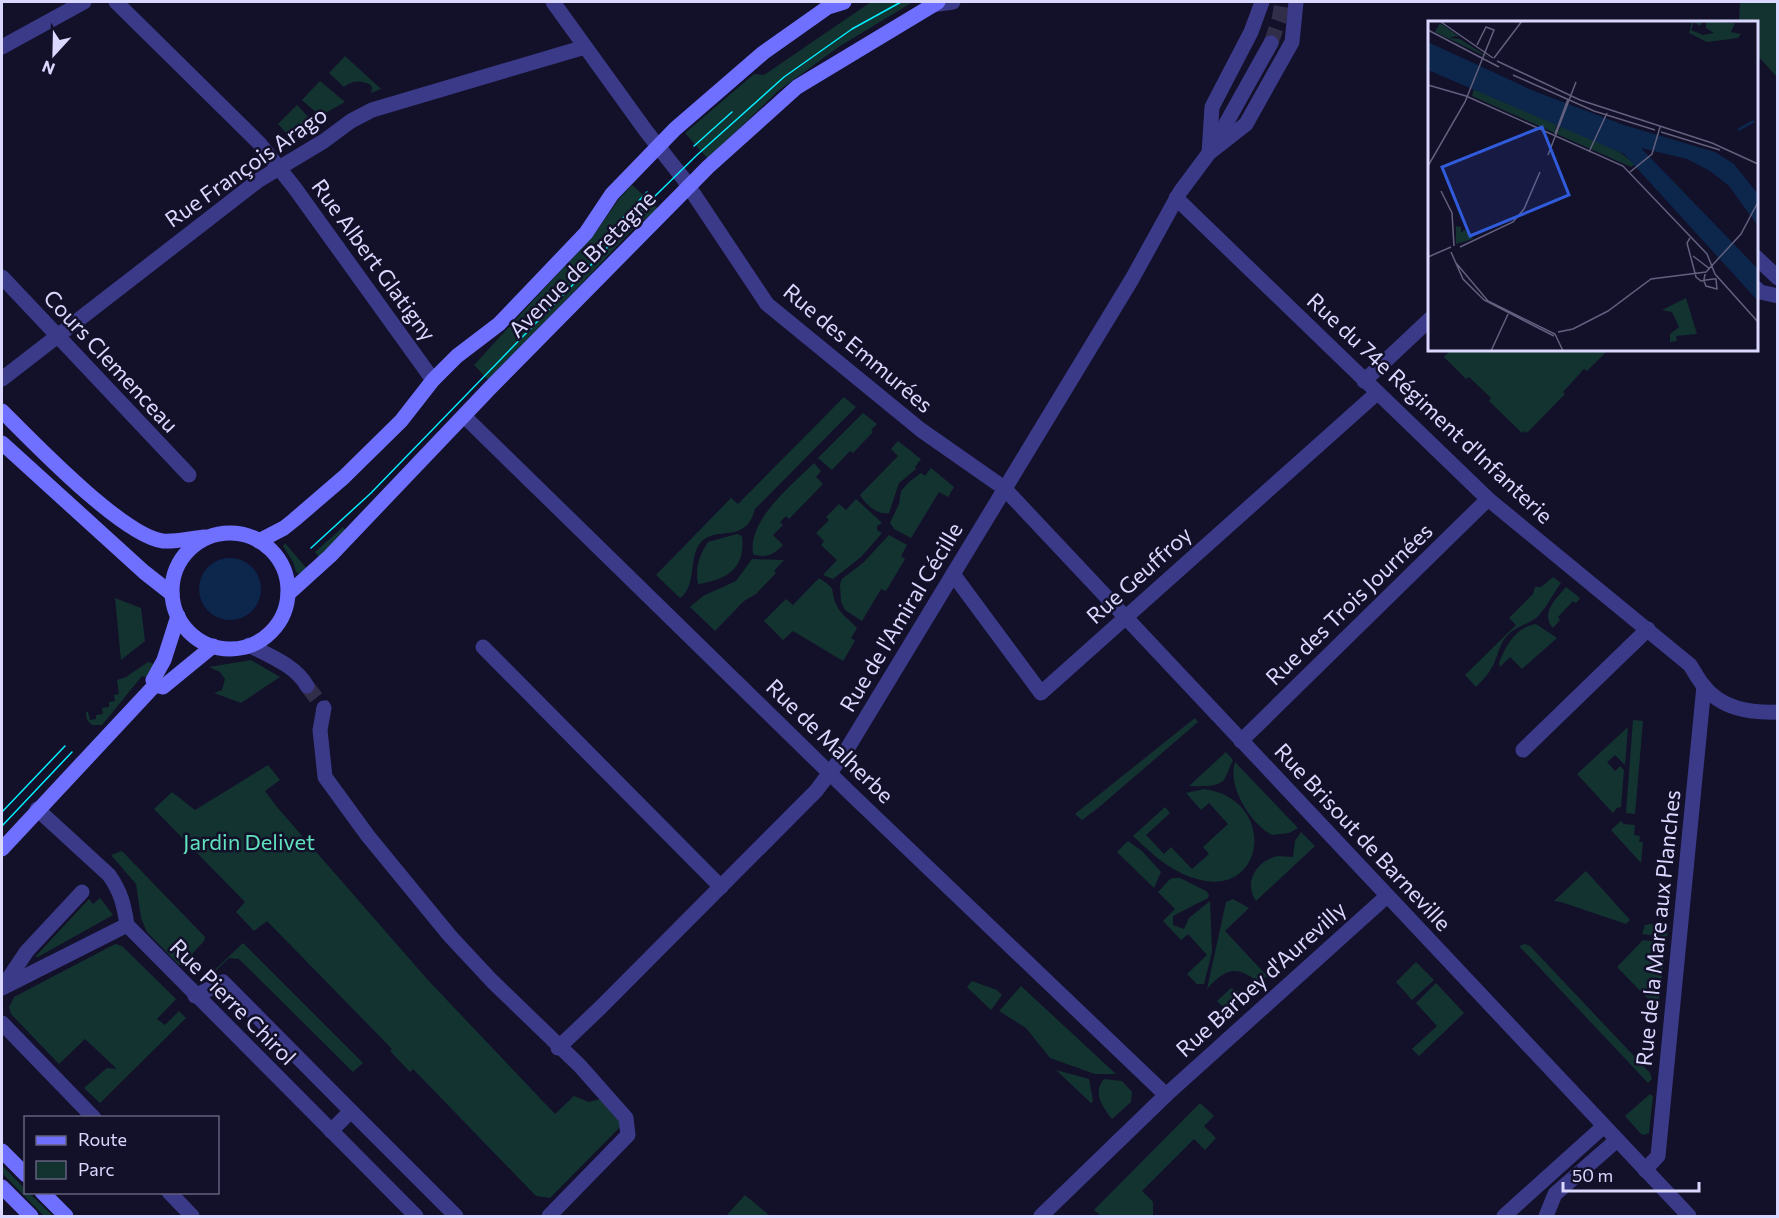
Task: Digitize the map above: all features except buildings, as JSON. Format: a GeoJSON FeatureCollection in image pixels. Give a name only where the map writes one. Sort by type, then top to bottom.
{"type":"FeatureCollection","features":[{"type":"Feature","properties":{"kind":"street"},"geometry":{"type":"LineString","coordinates":[[2,47],[84,2]]}},
{"type":"Feature","properties":{"kind":"street","name":"Rue Albert Glatigny"},"geometry":{"type":"LineString","coordinates":[[116,2],[259,143],[433,380]]}},
{"type":"Feature","properties":{"kind":"street"},"geometry":{"type":"LineString","coordinates":[[553,2],[659,147]]}},
{"type":"Feature","properties":{"kind":"street","name":"Avenue de Bretagne"},"geometry":{"type":"LineString","coordinates":[[259,541],[284,528],[344,477],[401,421],[433,380],[457,356],[499,324],[586,233],[612,194],[675,129],[764,53],[832,4],[844,2]]}},
{"type":"Feature","properties":{"kind":"street"},"geometry":{"type":"LineString","coordinates":[[935,3],[953,2]]}},
{"type":"Feature","properties":{"kind":"street","name":"Avenue de Bretagne"},"geometry":{"type":"LineString","coordinates":[[288,594],[330,556],[708,167],[797,87],[935,3]]}},
{"type":"Feature","properties":{"kind":"street","name":"Rue de l'Amiral Cécille"},"geometry":{"type":"LineString","coordinates":[[558,1048],[816,791],[844,754],[1132,279],[1176,198],[1209,153],[1246,124],[1292,42],[1297,7]]}},
{"type":"Feature","properties":{"kind":"street"},"geometry":{"type":"LineString","coordinates":[[1209,153],[1212,107],[1260,9]]}},
{"type":"Feature","properties":{"kind":"street"},"geometry":{"type":"LineString","coordinates":[[1209,153],[1271,43]]}},
{"type":"Feature","properties":{"kind":"street","name":"Rue François Arago"},"geometry":{"type":"LineString","coordinates":[[2,379],[259,180],[324,141],[351,121],[372,111],[585,47]]}},
{"type":"Feature","properties":{"kind":"street","name":"Rue des Emmurées"},"geometry":{"type":"LineString","coordinates":[[659,147],[689,187],[767,304],[921,430],[1004,488]]}},
{"type":"Feature","properties":{"kind":"street","name":"Rue du 74e Régiment d'Infanterie"},"geometry":{"type":"LineString","coordinates":[[1176,198],[1488,499],[1690,665],[1704,686],[1727,706],[1759,713],[1778,712]]}},
{"type":"Feature","properties":{"kind":"street"},"geometry":{"type":"LineString","coordinates":[[1758,259],[1778,278]]}},
{"type":"Feature","properties":{"kind":"street","name":"Cours Clemenceau"},"geometry":{"type":"LineString","coordinates":[[2,277],[189,475]]}},
{"type":"Feature","properties":{"kind":"street"},"geometry":{"type":"LineString","coordinates":[[1758,290],[1778,296]]}},
{"type":"Feature","properties":{"kind":"street"},"geometry":{"type":"LineString","coordinates":[[1364,381],[1428,321]]}},
{"type":"Feature","properties":{"kind":"street","name":"Rue Geuffroy"},"geometry":{"type":"LineString","coordinates":[[953,574],[1041,693],[1377,393]]}},
{"type":"Feature","properties":{"kind":"street"},"geometry":{"type":"LineString","coordinates":[[2,411],[83,488],[135,530],[163,541],[225,534],[239,534],[259,541],[270,549],[279,559],[286,576],[288,594],[284,613],[276,626],[264,638],[249,645],[231,649],[213,646],[194,636],[178,616],[172,594],[174,576],[182,558],[192,548],[211,536]]}},
{"type":"Feature","properties":{"kind":"street","name":"Rue de Malherbe"},"geometry":{"type":"LineString","coordinates":[[464,416],[830,773],[1166,1095]]}},
{"type":"Feature","properties":{"kind":"street"},"geometry":{"type":"LineString","coordinates":[[2,443],[144,572],[172,594]]}},
{"type":"Feature","properties":{"kind":"street","name":"Rue Brisout de Barneville"},"geometry":{"type":"LineString","coordinates":[[1004,488],[1689,1216]]}},
{"type":"Feature","properties":{"kind":"street","name":"Rue des Trois Journées"},"geometry":{"type":"LineString","coordinates":[[1241,741],[1488,499]]}},
{"type":"Feature","properties":{"kind":"street"},"geometry":{"type":"LineString","coordinates":[[178,616],[164,660],[153,680],[156,685],[162,687],[213,646]]}},
{"type":"Feature","properties":{"kind":"street"},"geometry":{"type":"LineString","coordinates":[[1523,750],[1648,629]]}},
{"type":"Feature","properties":{"kind":"street"},"geometry":{"type":"LineString","coordinates":[[249,645],[280,661],[305,682]]}},
{"type":"Feature","properties":{"kind":"street"},"geometry":{"type":"LineString","coordinates":[[483,647],[721,887]]}},
{"type":"Feature","properties":{"kind":"street"},"geometry":{"type":"LineString","coordinates":[[2,849],[37,809],[156,685]]}},
{"type":"Feature","properties":{"kind":"street","name":"Rue de la Mare aux Planches"},"geometry":{"type":"LineString","coordinates":[[1645,1170],[1658,1156],[1704,686]]}},
{"type":"Feature","properties":{"kind":"street"},"geometry":{"type":"LineString","coordinates":[[324,708],[320,730],[325,777],[368,836],[450,936],[558,1048],[580,1066],[626,1118],[628,1135],[549,1216]]}},
{"type":"Feature","properties":{"kind":"street"},"geometry":{"type":"LineString","coordinates":[[2,988],[127,925],[124,903],[109,875],[37,809]]}},
{"type":"Feature","properties":{"kind":"street"},"geometry":{"type":"LineString","coordinates":[[2,988],[27,951],[82,891]]}},
{"type":"Feature","properties":{"kind":"street","name":"Rue Barbey d'Aurevilly"},"geometry":{"type":"LineString","coordinates":[[1041,1216],[1166,1095],[1387,896]]}},
{"type":"Feature","properties":{"kind":"street","name":"Rue Pierre Chirol"},"geometry":{"type":"LineString","coordinates":[[127,925],[416,1216]]}},
{"type":"Feature","properties":{"kind":"street"},"geometry":{"type":"LineString","coordinates":[[195,996],[223,982],[456,1216]]}},
{"type":"Feature","properties":{"kind":"street"},"geometry":{"type":"LineString","coordinates":[[2,1023],[92,1116]]}},
{"type":"Feature","properties":{"kind":"street"},"geometry":{"type":"LineString","coordinates":[[331,1131],[351,1111]]}},
{"type":"Feature","properties":{"kind":"street"},"geometry":{"type":"LineString","coordinates":[[1503,1216],[1604,1126]]}},
{"type":"Feature","properties":{"kind":"street"},"geometry":{"type":"LineString","coordinates":[[1546,1216],[1555,1194],[1617,1140]]}},
{"type":"Feature","properties":{"kind":"street"},"geometry":{"type":"LineString","coordinates":[[2,1151],[24,1173]]}},
{"type":"Feature","properties":{"kind":"street"},"geometry":{"type":"LineString","coordinates":[[1543,1181],[1555,1194]]}},
{"type":"Feature","properties":{"kind":"street"},"geometry":{"type":"LineString","coordinates":[[2,1187],[31,1216]]}},
{"type":"Feature","properties":{"kind":"street"},"geometry":{"type":"LineString","coordinates":[[44,1194],[66,1216]]}},
{"type":"Feature","properties":{"kind":"street"},"geometry":{"type":"LineString","coordinates":[[170,1194],[192,1216]]}},
{"type":"Feature","properties":{"kind":"green space"},"geometry":{"type":"Polygon","coordinates":[[[871,2],[913,2],[840,46],[778,91],[708,159],[685,133],[754,74],[764,75],[871,2]]]}},
{"type":"Feature","properties":{"kind":"green space"},"geometry":{"type":"Polygon","coordinates":[[[1740,2],[1777,2],[1777,77],[1758,56],[1758,21],[1739,21],[1740,2]]]}},
{"type":"Feature","properties":{"kind":"green space"},"geometry":{"type":"Polygon","coordinates":[[[345,56],[381,89],[371,93],[371,85],[360,82],[344,87],[329,73],[345,56]]]}},
{"type":"Feature","properties":{"kind":"green space"},"geometry":{"type":"Polygon","coordinates":[[[320,81],[345,102],[320,116],[302,100],[320,81]]]}},
{"type":"Feature","properties":{"kind":"green space"},"geometry":{"type":"Polygon","coordinates":[[[297,105],[314,123],[289,136],[278,124],[297,105]]]}},
{"type":"Feature","properties":{"kind":"green space"},"geometry":{"type":"Polygon","coordinates":[[[632,185],[660,210],[640,222],[489,381],[474,365],[596,232],[619,199],[632,185]]]}},
{"type":"Feature","properties":{"kind":"green space"},"geometry":{"type":"Polygon","coordinates":[[[1450,351],[1607,351],[1587,371],[1584,369],[1563,392],[1565,394],[1527,433],[1524,431],[1522,433],[1489,401],[1491,398],[1469,377],[1466,379],[1444,357],[1450,351]]]}},
{"type":"Feature","properties":{"kind":"green space"},"geometry":{"type":"Polygon","coordinates":[[[844,397],[856,407],[755,509],[748,524],[736,531],[707,538],[697,547],[689,586],[680,598],[656,575],[731,498],[738,504],[844,397]]]}},
{"type":"Feature","properties":{"kind":"green space"},"geometry":{"type":"Polygon","coordinates":[[[863,413],[877,424],[871,430],[873,432],[853,453],[850,451],[832,470],[818,458],[863,413]]]}},
{"type":"Feature","properties":{"kind":"green space"},"geometry":{"type":"Polygon","coordinates":[[[898,441],[921,459],[916,469],[899,483],[889,513],[876,511],[860,495],[898,456],[891,449],[898,441]]]}},
{"type":"Feature","properties":{"kind":"green space"},"geometry":{"type":"Polygon","coordinates":[[[814,463],[821,471],[816,477],[823,484],[789,519],[786,516],[780,522],[783,525],[773,535],[783,545],[770,555],[753,554],[753,541],[764,516],[783,493],[814,463]]]}},
{"type":"Feature","properties":{"kind":"green space"},"geometry":{"type":"Polygon","coordinates":[[[931,468],[954,487],[948,497],[939,492],[911,538],[894,529],[890,523],[899,504],[901,491],[921,473],[925,476],[931,468]]]}},
{"type":"Feature","properties":{"kind":"green space"},"geometry":{"type":"Polygon","coordinates":[[[856,499],[882,523],[877,526],[877,530],[882,533],[861,557],[833,579],[823,575],[837,560],[821,545],[824,541],[816,533],[829,520],[826,517],[839,504],[846,510],[856,499]]]}},
{"type":"Feature","properties":{"kind":"green space"},"geometry":{"type":"Polygon","coordinates":[[[343,527],[345,530],[319,557],[315,552],[343,527]]]}},
{"type":"Feature","properties":{"kind":"green space"},"geometry":{"type":"Polygon","coordinates":[[[737,534],[742,536],[742,547],[737,564],[726,575],[698,584],[698,562],[708,542],[737,534]]]}},
{"type":"Feature","properties":{"kind":"green space"},"geometry":{"type":"Polygon","coordinates":[[[889,535],[907,545],[901,556],[905,559],[886,591],[881,589],[862,621],[845,610],[841,602],[840,584],[842,579],[864,562],[889,535]]]}},
{"type":"Feature","properties":{"kind":"green space"},"geometry":{"type":"Polygon","coordinates":[[[285,543],[308,570],[301,574],[296,572],[283,546],[285,543]]]}},
{"type":"Feature","properties":{"kind":"green space"},"geometry":{"type":"Polygon","coordinates":[[[752,559],[784,560],[774,571],[776,573],[756,594],[744,601],[715,631],[690,607],[703,596],[736,581],[752,559]]]}},
{"type":"Feature","properties":{"kind":"green space"},"geometry":{"type":"Polygon","coordinates":[[[1553,577],[1561,583],[1546,607],[1536,618],[1505,638],[1491,669],[1476,687],[1465,675],[1516,625],[1509,618],[1533,594],[1535,587],[1541,587],[1553,577]]]}},
{"type":"Feature","properties":{"kind":"green space"},"geometry":{"type":"Polygon","coordinates":[[[819,578],[831,588],[839,609],[857,628],[851,638],[855,641],[843,661],[793,631],[783,640],[764,621],[786,599],[793,605],[819,578]]]}},
{"type":"Feature","properties":{"kind":"green space"},"geometry":{"type":"Polygon","coordinates":[[[1566,587],[1580,598],[1576,603],[1573,601],[1558,617],[1560,620],[1553,628],[1549,622],[1549,612],[1554,601],[1566,587]]]}},
{"type":"Feature","properties":{"kind":"green space"},"geometry":{"type":"Polygon","coordinates":[[[115,598],[141,608],[145,641],[121,660],[115,598]]]}},
{"type":"Feature","properties":{"kind":"green space"},"geometry":{"type":"Polygon","coordinates":[[[1536,624],[1557,638],[1522,669],[1510,657],[1500,667],[1502,656],[1517,633],[1536,624]]]}},
{"type":"Feature","properties":{"kind":"green space"},"geometry":{"type":"Polygon","coordinates":[[[251,660],[280,677],[241,703],[214,693],[222,690],[225,679],[220,672],[209,667],[251,660]]]}},
{"type":"Feature","properties":{"kind":"green space"},"geometry":{"type":"Polygon","coordinates":[[[148,662],[154,664],[146,677],[142,676],[102,725],[90,724],[86,712],[90,720],[96,719],[96,715],[103,714],[102,708],[109,707],[109,702],[115,701],[114,695],[119,694],[117,680],[126,677],[148,662]]]}},
{"type":"Feature","properties":{"kind":"green space"},"geometry":{"type":"Polygon","coordinates":[[[1195,718],[1198,722],[1098,808],[1082,820],[1075,814],[1195,718]]]}},
{"type":"Feature","properties":{"kind":"green space"},"geometry":{"type":"Polygon","coordinates":[[[1633,720],[1643,721],[1635,814],[1626,813],[1633,720]]]}},
{"type":"Feature","properties":{"kind":"green space"},"geometry":{"type":"Polygon","coordinates":[[[1628,727],[1625,765],[1615,755],[1607,762],[1615,771],[1620,766],[1624,770],[1621,807],[1613,813],[1577,774],[1628,727]]]}},
{"type":"Feature","properties":{"kind":"green space"},"geometry":{"type":"Polygon","coordinates":[[[1226,752],[1233,760],[1223,781],[1209,786],[1189,786],[1226,752]]]}},
{"type":"Feature","properties":{"kind":"green space"},"geometry":{"type":"Polygon","coordinates":[[[1235,762],[1298,828],[1289,833],[1272,835],[1256,822],[1243,804],[1234,782],[1235,762]]]}},
{"type":"Feature","properties":{"kind":"green space","name":"Jardin Delivet"},"geometry":{"type":"Polygon","coordinates":[[[268,765],[280,780],[265,791],[277,807],[427,979],[555,1114],[574,1096],[589,1102],[604,1098],[627,1120],[550,1198],[536,1196],[413,1069],[410,1072],[390,1051],[392,1049],[267,921],[254,931],[236,912],[245,902],[154,809],[172,792],[195,810],[268,765]]]}},
{"type":"Feature","properties":{"kind":"green space"},"geometry":{"type":"Polygon","coordinates":[[[1204,789],[1228,797],[1244,810],[1252,827],[1254,845],[1249,862],[1238,875],[1220,881],[1197,879],[1179,872],[1155,856],[1133,836],[1165,807],[1170,813],[1146,835],[1164,854],[1171,847],[1192,869],[1209,854],[1203,847],[1228,824],[1209,803],[1201,810],[1186,793],[1204,789]]]}},
{"type":"Feature","properties":{"kind":"green space"},"geometry":{"type":"Polygon","coordinates":[[[1621,821],[1624,824],[1635,825],[1634,835],[1640,836],[1639,842],[1643,842],[1641,863],[1611,830],[1621,821]]]}},
{"type":"Feature","properties":{"kind":"green space"},"geometry":{"type":"Polygon","coordinates":[[[1301,832],[1315,846],[1256,901],[1251,887],[1254,873],[1270,858],[1293,857],[1295,841],[1301,832]]]}},
{"type":"Feature","properties":{"kind":"green space"},"geometry":{"type":"Polygon","coordinates":[[[1128,841],[1142,851],[1161,872],[1154,888],[1117,852],[1128,841]]]}},
{"type":"Feature","properties":{"kind":"green space"},"geometry":{"type":"Polygon","coordinates":[[[122,851],[205,937],[183,964],[179,965],[147,932],[141,918],[136,884],[111,855],[122,851]]]}},
{"type":"Feature","properties":{"kind":"green space"},"geometry":{"type":"Polygon","coordinates":[[[1586,871],[1630,920],[1626,924],[1554,901],[1586,871]]]}},
{"type":"Feature","properties":{"kind":"green space"},"geometry":{"type":"Polygon","coordinates":[[[1180,878],[1206,891],[1209,895],[1208,898],[1173,916],[1173,925],[1184,929],[1189,918],[1210,901],[1212,952],[1204,984],[1197,984],[1187,974],[1207,955],[1188,934],[1181,940],[1163,921],[1175,909],[1158,892],[1170,879],[1180,878]]]}},
{"type":"Feature","properties":{"kind":"green space"},"geometry":{"type":"Polygon","coordinates":[[[100,898],[113,915],[35,957],[89,899],[93,904],[100,898]]]}},
{"type":"Feature","properties":{"kind":"green space"},"geometry":{"type":"Polygon","coordinates":[[[1233,899],[1249,908],[1225,931],[1267,976],[1259,983],[1244,973],[1231,971],[1219,977],[1207,989],[1226,902],[1233,899]]]}},
{"type":"Feature","properties":{"kind":"green space"},"geometry":{"type":"Polygon","coordinates":[[[1645,925],[1668,926],[1667,937],[1642,934],[1645,925]]]}},
{"type":"Feature","properties":{"kind":"green space"},"geometry":{"type":"Polygon","coordinates":[[[1643,940],[1666,943],[1659,1003],[1655,1006],[1617,967],[1643,940]]]}},
{"type":"Feature","properties":{"kind":"green space"},"geometry":{"type":"Polygon","coordinates":[[[243,943],[363,1063],[353,1072],[239,959],[229,958],[204,980],[243,943]]]}},
{"type":"Feature","properties":{"kind":"green space"},"geometry":{"type":"Polygon","coordinates":[[[115,944],[122,946],[176,999],[157,1019],[165,1025],[179,1011],[186,1018],[100,1103],[84,1088],[107,1068],[117,1069],[85,1039],[59,1064],[11,1014],[9,1007],[14,997],[115,944]]]}},
{"type":"Feature","properties":{"kind":"green space"},"geometry":{"type":"Polygon","coordinates":[[[1525,944],[1530,946],[1650,1073],[1652,1079],[1648,1083],[1519,946],[1525,944]]]}},
{"type":"Feature","properties":{"kind":"green space"},"geometry":{"type":"Polygon","coordinates":[[[1416,962],[1434,980],[1412,1000],[1396,982],[1416,962]]]}},
{"type":"Feature","properties":{"kind":"green space"},"geometry":{"type":"Polygon","coordinates":[[[972,981],[997,990],[1002,995],[991,1010],[967,987],[972,981]]]}},
{"type":"Feature","properties":{"kind":"green space"},"geometry":{"type":"Polygon","coordinates":[[[1436,983],[1464,1013],[1419,1056],[1412,1049],[1437,1026],[1416,1003],[1436,983]]]}},
{"type":"Feature","properties":{"kind":"green space"},"geometry":{"type":"Polygon","coordinates":[[[1021,986],[1116,1074],[1095,1074],[1050,1058],[1026,1028],[999,1011],[1021,986]]]}},
{"type":"Feature","properties":{"kind":"green space"},"geometry":{"type":"Polygon","coordinates":[[[1231,988],[1246,995],[1228,1012],[1217,1001],[1231,988]]]}},
{"type":"Feature","properties":{"kind":"green space"},"geometry":{"type":"Polygon","coordinates":[[[1056,1070],[1089,1079],[1093,1101],[1091,1103],[1056,1070]]]}},
{"type":"Feature","properties":{"kind":"green space"},"geometry":{"type":"Polygon","coordinates":[[[1104,1079],[1122,1081],[1132,1092],[1131,1102],[1112,1119],[1102,1105],[1099,1095],[1104,1079]]]}},
{"type":"Feature","properties":{"kind":"green space"},"geometry":{"type":"Polygon","coordinates":[[[1650,1094],[1653,1096],[1649,1133],[1644,1135],[1625,1116],[1650,1094]]]}},
{"type":"Feature","properties":{"kind":"green space"},"geometry":{"type":"Polygon","coordinates":[[[1200,1103],[1214,1116],[1204,1126],[1216,1138],[1205,1150],[1194,1139],[1142,1191],[1153,1202],[1153,1216],[1101,1216],[1094,1210],[1200,1103]]]}},
{"type":"Feature","properties":{"kind":"green space"},"geometry":{"type":"Polygon","coordinates":[[[2,1165],[24,1188],[24,1194],[30,1194],[53,1216],[44,1216],[2,1173],[2,1165]]]}},
{"type":"Feature","properties":{"kind":"green space"},"geometry":{"type":"Polygon","coordinates":[[[745,1195],[770,1216],[726,1216],[745,1195]]]}},
{"type":"Feature","properties":{"kind":"water"},"geometry":{"type":"Polygon","coordinates":[[[230,558],[242,560],[252,567],[259,577],[261,589],[259,601],[252,611],[242,618],[230,620],[218,618],[208,611],[201,601],[199,589],[201,577],[208,567],[218,560],[230,558]]]}},
{"type":"Feature","properties":{"kind":"tunnel"},"geometry":{"type":"LineString","coordinates":[[1271,43],[1282,2]]}},
{"type":"Feature","properties":{"kind":"tunnel"},"geometry":{"type":"LineString","coordinates":[[307,686],[324,708]]}},
{"type":"Feature","properties":{"kind":"tram line"},"geometry":{"type":"LineString","coordinates":[[311,548],[371,493],[566,292],[653,198],[697,155],[784,77],[852,29],[901,2]]}},
{"type":"Feature","properties":{"kind":"tram line"},"geometry":{"type":"LineString","coordinates":[[694,146],[732,112]]}},
{"type":"Feature","properties":{"kind":"tram line"},"geometry":{"type":"LineString","coordinates":[[614,228],[647,192]]}},
{"type":"Feature","properties":{"kind":"tram line"},"geometry":{"type":"LineString","coordinates":[[2,812],[65,746]]}},
{"type":"Feature","properties":{"kind":"tram line"},"geometry":{"type":"LineString","coordinates":[[2,826],[72,752]]}}]}
